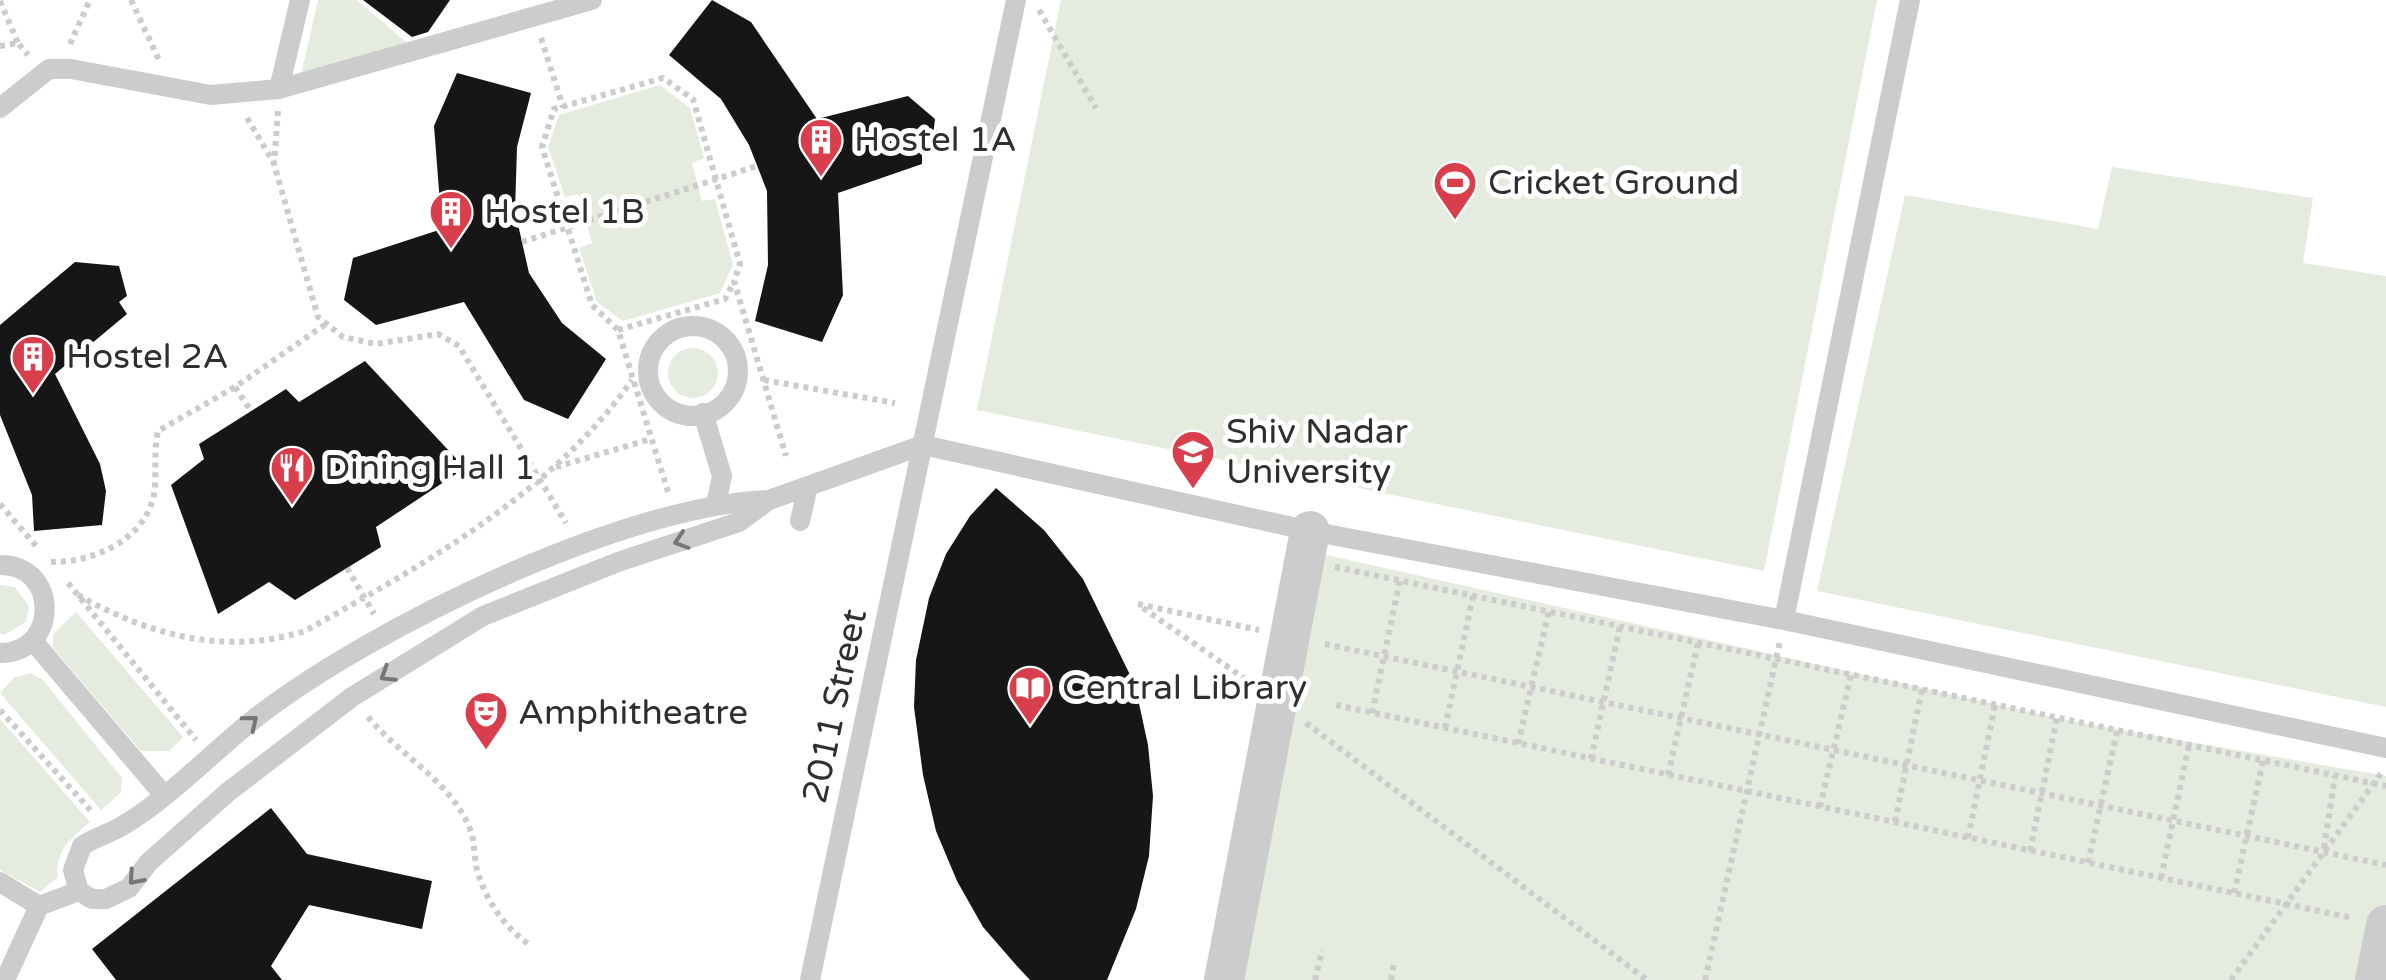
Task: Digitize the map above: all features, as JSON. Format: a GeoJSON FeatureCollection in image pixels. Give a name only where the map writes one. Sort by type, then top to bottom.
{"type":"FeatureCollection","features":[{"type":"Feature","properties":{"kind":"street"},"geometry":{"type":"LineString","coordinates":[[1224,980],[1307,546]]}},
{"type":"Feature","properties":{"kind":"street"},"geometry":{"type":"LineString","coordinates":[[2375,980],[2378,923]]}},
{"type":"Feature","properties":{"kind":"lane"},"geometry":{"type":"LineString","coordinates":[[280,90],[300,0]]}},
{"type":"Feature","properties":{"kind":"lane"},"geometry":{"type":"LineString","coordinates":[[0,108],[49,70],[71,69],[211,95],[280,90],[592,0]]}},
{"type":"Feature","properties":{"kind":"lane","name":"2011 Street"},"geometry":{"type":"LineString","coordinates":[[810,980],[1016,0]]}},
{"type":"Feature","properties":{"kind":"lane"},"geometry":{"type":"LineString","coordinates":[[1784,620],[1910,0]]}},
{"type":"Feature","properties":{"kind":"lane"},"geometry":{"type":"LineString","coordinates":[[692,326],[720,336],[736,360],[734,390],[715,411],[704,413],[686,416],[672,411],[652,390],[648,376],[655,347],[678,329],[692,326]]}},
{"type":"Feature","properties":{"kind":"lane"},"geometry":{"type":"LineString","coordinates":[[704,413],[722,476],[716,504]]}},
{"type":"Feature","properties":{"kind":"lane"},"geometry":{"type":"LineString","coordinates":[[769,500],[739,522],[618,562],[483,616],[352,696],[228,792],[149,862],[129,888],[106,899],[92,899],[79,891],[73,870],[82,846],[122,826],[260,714],[328,668],[472,591],[594,542],[716,504],[769,500],[924,445],[1307,546],[1784,620],[2386,748]]}},
{"type":"Feature","properties":{"kind":"lane"},"geometry":{"type":"LineString","coordinates":[[800,522],[808,486]]}},
{"type":"Feature","properties":{"kind":"lane"},"geometry":{"type":"LineString","coordinates":[[0,565],[20,568],[41,588],[46,616],[33,642],[20,650],[0,652]]}},
{"type":"Feature","properties":{"kind":"lane"},"geometry":{"type":"LineString","coordinates":[[33,642],[163,794]]}},
{"type":"Feature","properties":{"kind":"lane"},"geometry":{"type":"LineString","coordinates":[[0,882],[39,906]]}},
{"type":"Feature","properties":{"kind":"lane"},"geometry":{"type":"LineString","coordinates":[[6,980],[39,906],[79,891]]}},
{"type":"Feature","properties":{"kind":"path"},"geometry":{"type":"LineString","coordinates":[[49,70],[64,55],[90,0]]}},
{"type":"Feature","properties":{"kind":"path"},"geometry":{"type":"LineString","coordinates":[[131,0],[163,66]]}},
{"type":"Feature","properties":{"kind":"path"},"geometry":{"type":"LineString","coordinates":[[1034,0],[1096,108]]}},
{"type":"Feature","properties":{"kind":"path"},"geometry":{"type":"LineString","coordinates":[[0,1],[18,43]]}},
{"type":"Feature","properties":{"kind":"path"},"geometry":{"type":"LineString","coordinates":[[535,18],[563,106]]}},
{"type":"Feature","properties":{"kind":"path"},"geometry":{"type":"LineString","coordinates":[[618,330],[725,299],[740,264],[693,100],[663,78],[554,109],[542,147],[592,305],[618,330],[668,492]]}},
{"type":"Feature","properties":{"kind":"path"},"geometry":{"type":"LineString","coordinates":[[274,164],[280,90]]}},
{"type":"Feature","properties":{"kind":"path"},"geometry":{"type":"LineString","coordinates":[[211,95],[240,109],[274,164],[318,318],[343,337],[376,344],[438,334],[459,346],[568,527]]}},
{"type":"Feature","properties":{"kind":"path"},"geometry":{"type":"LineString","coordinates":[[522,242],[757,166]]}},
{"type":"Feature","properties":{"kind":"path"},"geometry":{"type":"LineString","coordinates":[[734,281],[786,456]]}},
{"type":"Feature","properties":{"kind":"path"},"geometry":{"type":"LineString","coordinates":[[50,562],[98,556],[148,516],[155,487],[158,430],[235,387],[326,324]]}},
{"type":"Feature","properties":{"kind":"path"},"geometry":{"type":"LineString","coordinates":[[78,595],[167,634],[200,642],[279,639],[304,631],[541,481],[633,379]]}},
{"type":"Feature","properties":{"kind":"path"},"geometry":{"type":"LineString","coordinates":[[764,380],[896,404]]}},
{"type":"Feature","properties":{"kind":"path"},"geometry":{"type":"LineString","coordinates":[[235,387],[251,411]]}},
{"type":"Feature","properties":{"kind":"path"},"geometry":{"type":"LineString","coordinates":[[554,467],[652,438]]}},
{"type":"Feature","properties":{"kind":"path"},"geometry":{"type":"LineString","coordinates":[[0,504],[197,741]]}},
{"type":"Feature","properties":{"kind":"path"},"geometry":{"type":"LineString","coordinates":[[1307,546],[1400,580],[2386,786]]}},
{"type":"Feature","properties":{"kind":"path"},"geometry":{"type":"LineString","coordinates":[[346,568],[376,618]]}},
{"type":"Feature","properties":{"kind":"path"},"geometry":{"type":"LineString","coordinates":[[1372,713],[1400,580]]}},
{"type":"Feature","properties":{"kind":"path"},"geometry":{"type":"LineString","coordinates":[[1445,728],[1473,596]]}},
{"type":"Feature","properties":{"kind":"path"},"geometry":{"type":"LineString","coordinates":[[1647,980],[1278,702],[1138,604],[2386,864]]}},
{"type":"Feature","properties":{"kind":"path"},"geometry":{"type":"LineString","coordinates":[[1518,744],[1548,611]]}},
{"type":"Feature","properties":{"kind":"path"},"geometry":{"type":"LineString","coordinates":[[1706,980],[1784,620]]}},
{"type":"Feature","properties":{"kind":"path"},"geometry":{"type":"LineString","coordinates":[[1591,759],[1620,626]]}},
{"type":"Feature","properties":{"kind":"path"},"geometry":{"type":"LineString","coordinates":[[1668,775],[1698,643]]}},
{"type":"Feature","properties":{"kind":"path"},"geometry":{"type":"LineString","coordinates":[[1820,806],[1851,675]]}},
{"type":"Feature","properties":{"kind":"path"},"geometry":{"type":"LineString","coordinates":[[1895,822],[1922,690]]}},
{"type":"Feature","properties":{"kind":"path"},"geometry":{"type":"LineString","coordinates":[[352,696],[388,740],[430,774],[458,808],[471,832],[478,872],[491,901],[509,931],[530,945]]}},
{"type":"Feature","properties":{"kind":"path"},"geometry":{"type":"LineString","coordinates":[[1968,838],[1996,705]]}},
{"type":"Feature","properties":{"kind":"path"},"geometry":{"type":"LineString","coordinates":[[1336,706],[2378,923]]}},
{"type":"Feature","properties":{"kind":"path"},"geometry":{"type":"LineString","coordinates":[[0,710],[99,819]]}},
{"type":"Feature","properties":{"kind":"path"},"geometry":{"type":"LineString","coordinates":[[2030,850],[2057,718]]}},
{"type":"Feature","properties":{"kind":"path"},"geometry":{"type":"LineString","coordinates":[[2088,863],[2117,730]]}},
{"type":"Feature","properties":{"kind":"path"},"geometry":{"type":"LineString","coordinates":[[2160,878],[2189,746]]}},
{"type":"Feature","properties":{"kind":"path"},"geometry":{"type":"LineString","coordinates":[[2234,893],[2263,761]]}},
{"type":"Feature","properties":{"kind":"path"},"geometry":{"type":"LineString","coordinates":[[2230,980],[2386,767]]}},
{"type":"Feature","properties":{"kind":"path"},"geometry":{"type":"LineString","coordinates":[[2324,852],[2334,776]]}},
{"type":"Feature","properties":{"kind":"path"},"geometry":{"type":"LineString","coordinates":[[1315,980],[1322,950]]}},
{"type":"Feature","properties":{"kind":"path"},"geometry":{"type":"LineString","coordinates":[[1390,980],[1394,963]]}},
{"type":"Feature","properties":{"kind":"shaded area"},"geometry":{"type":"Polygon","coordinates":[[[318,0],[357,0],[411,46],[301,75],[318,0]]]}},
{"type":"Feature","properties":{"kind":"shaded area","name":"Cricket Ground"},"geometry":{"type":"Polygon","coordinates":[[[1061,0],[1877,0],[1764,571],[977,410],[1061,0]]]}},
{"type":"Feature","properties":{"kind":"shaded area"},"geometry":{"type":"Polygon","coordinates":[[[660,85],[690,108],[704,158],[692,163],[702,201],[715,199],[733,264],[720,293],[623,321],[597,302],[579,248],[592,243],[578,194],[565,197],[548,147],[559,115],[660,85]]]}},
{"type":"Feature","properties":{"kind":"shaded area"},"geometry":{"type":"Polygon","coordinates":[[[2112,167],[2313,198],[2303,263],[2386,276],[2386,707],[1817,591],[1905,195],[2098,229],[2112,167]]]}},
{"type":"Feature","properties":{"kind":"shaded area"},"geometry":{"type":"Polygon","coordinates":[[[693,348],[711,355],[718,373],[711,391],[693,398],[675,391],[668,373],[675,355],[693,348]]]}},
{"type":"Feature","properties":{"kind":"shaded area"},"geometry":{"type":"Polygon","coordinates":[[[1322,554],[2071,721],[2386,776],[2386,980],[1244,980],[1322,554]]]}},
{"type":"Feature","properties":{"kind":"shaded area"},"geometry":{"type":"Polygon","coordinates":[[[0,585],[15,587],[29,606],[26,622],[4,635],[0,634],[0,585]]]}},
{"type":"Feature","properties":{"kind":"shaded area"},"geometry":{"type":"Polygon","coordinates":[[[76,612],[183,737],[169,751],[141,751],[53,648],[53,634],[76,612]]]}},
{"type":"Feature","properties":{"kind":"shaded area"},"geometry":{"type":"Polygon","coordinates":[[[30,673],[42,679],[122,778],[121,792],[101,810],[0,693],[14,678],[30,673]]]}},
{"type":"Feature","properties":{"kind":"shaded area"},"geometry":{"type":"Polygon","coordinates":[[[0,719],[90,822],[66,845],[57,868],[58,877],[40,892],[0,870],[0,719]]]}},
{"type":"Feature","properties":{"kind":"building"},"geometry":{"type":"Polygon","coordinates":[[[363,0],[450,0],[428,32],[412,37],[363,0]]]}},
{"type":"Feature","properties":{"kind":"building","name":"Hostel 1A"},"geometry":{"type":"Polygon","coordinates":[[[712,0],[751,22],[817,119],[908,96],[935,119],[932,145],[922,155],[922,164],[838,193],[843,295],[822,342],[755,321],[768,265],[767,191],[749,145],[721,99],[669,55],[712,0]]]}},
{"type":"Feature","properties":{"kind":"building","name":"Hostel 1B"},"geometry":{"type":"Polygon","coordinates":[[[457,73],[531,93],[517,147],[515,211],[529,273],[562,323],[606,359],[568,419],[524,400],[464,302],[376,325],[344,300],[353,258],[442,229],[434,126],[457,73]]]}},
{"type":"Feature","properties":{"kind":"building","name":"Hostel 2A"},"geometry":{"type":"Polygon","coordinates":[[[75,262],[119,266],[127,296],[119,302],[127,314],[55,374],[100,464],[106,491],[102,525],[34,531],[32,495],[0,415],[0,325],[75,262]]]}},
{"type":"Feature","properties":{"kind":"building","name":"Dining Hall 1"},"geometry":{"type":"Polygon","coordinates":[[[365,361],[465,468],[376,527],[381,547],[295,600],[269,582],[218,614],[171,485],[204,459],[199,444],[286,389],[299,402],[365,361]]]}},
{"type":"Feature","properties":{"kind":"building","name":"Central Library"},"geometry":{"type":"Polygon","coordinates":[[[996,488],[1044,530],[1083,579],[1135,685],[1148,745],[1153,796],[1149,856],[1136,909],[1107,980],[1030,980],[1016,965],[983,927],[957,881],[936,831],[923,775],[914,707],[916,660],[929,598],[946,554],[970,516],[996,488]]]}},
{"type":"Feature","properties":{"kind":"building"},"geometry":{"type":"Polygon","coordinates":[[[271,808],[307,854],[432,881],[422,929],[309,905],[271,966],[282,980],[116,980],[92,949],[271,808]]]}},
{"type":"Feature","properties":{"kind":"place","name":"Hostel 1A"},"geometry":{"type":"Point","coordinates":[821,178]}},
{"type":"Feature","properties":{"kind":"place","name":"Cricket Ground"},"geometry":{"type":"Point","coordinates":[1455,221]}},
{"type":"Feature","properties":{"kind":"place","name":"Hostel 1B"},"geometry":{"type":"Point","coordinates":[451,250]}},
{"type":"Feature","properties":{"kind":"place","name":"Hostel 2A"},"geometry":{"type":"Point","coordinates":[33,395]}},
{"type":"Feature","properties":{"kind":"place","name":"Shiv Nadar University"},"geometry":{"type":"Point","coordinates":[1193,490]}},
{"type":"Feature","properties":{"kind":"place","name":"Dining Hall 1"},"geometry":{"type":"Point","coordinates":[292,506]}},
{"type":"Feature","properties":{"kind":"place","name":"Central Library"},"geometry":{"type":"Point","coordinates":[1030,726]}},
{"type":"Feature","properties":{"kind":"place","name":"Amphitheatre"},"geometry":{"type":"Point","coordinates":[486,751]}}]}
